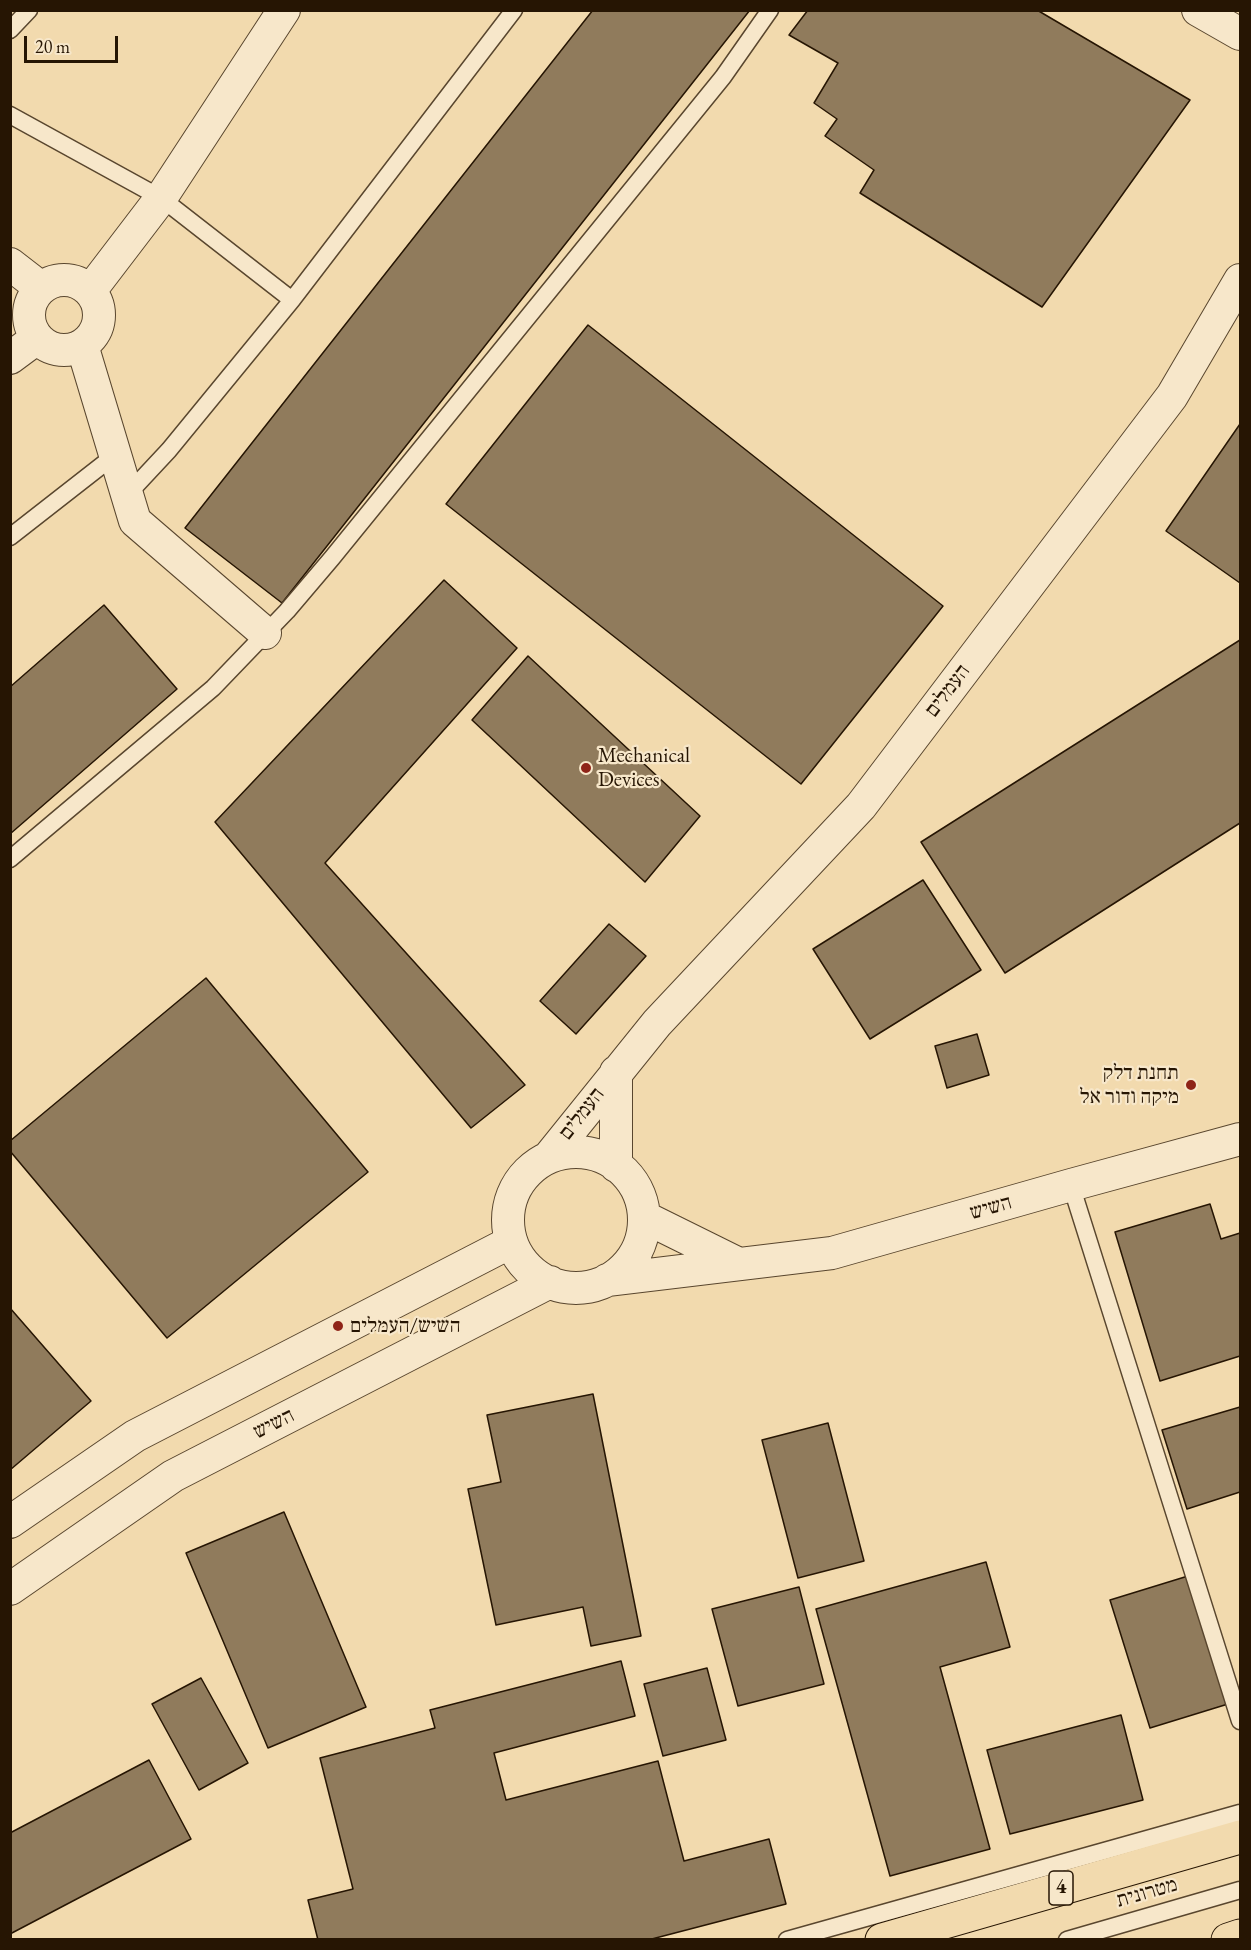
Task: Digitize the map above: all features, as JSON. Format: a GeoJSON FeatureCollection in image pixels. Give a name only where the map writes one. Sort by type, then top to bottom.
{"type":"FeatureCollection","features":[{"type":"Feature","properties":{"kind":"highway","name":"4"},"geometry":{"type":"LineString","coordinates":[[882,1940],[1240,1838]]}},
{"type":"Feature","properties":{"kind":"highway"},"geometry":{"type":"LineString","coordinates":[[1228,1940],[1240,1936]]}},
{"type":"Feature","properties":{"kind":"street"},"geometry":{"type":"LineString","coordinates":[[90,291],[162,198],[284,10]]}},
{"type":"Feature","properties":{"kind":"street"},"geometry":{"type":"LineString","coordinates":[[1198,10],[1240,34]]}},
{"type":"Feature","properties":{"kind":"street"},"geometry":{"type":"LineString","coordinates":[[10,264],[41,288]]}},
{"type":"Feature","properties":{"kind":"street"},"geometry":{"type":"LineString","coordinates":[[72,280],[82,284],[90,291],[97,301],[98,324],[93,335],[82,345],[66,350],[56,349],[38,338],[31,329],[29,307],[33,296],[50,282],[72,280]]}},
{"type":"Feature","properties":{"kind":"street","name":"העמלים"},"geometry":{"type":"LineString","coordinates":[[549,1157],[657,1023],[861,806],[1172,396],[1236,297]]}},
{"type":"Feature","properties":{"kind":"street"},"geometry":{"type":"LineString","coordinates":[[10,358],[38,338]]}},
{"type":"Feature","properties":{"kind":"street"},"geometry":{"type":"LineString","coordinates":[[82,345],[135,521],[265,633]]}},
{"type":"Feature","properties":{"kind":"street","name":"העמלים"},"geometry":{"type":"LineString","coordinates":[[616,1072],[616,1166]]}},
{"type":"Feature","properties":{"kind":"street","name":"השיש"},"geometry":{"type":"LineString","coordinates":[[607,1280],[832,1253],[1240,1139]]}},
{"type":"Feature","properties":{"kind":"street"},"geometry":{"type":"LineString","coordinates":[[569,1152],[580,1152],[610,1161],[616,1166],[628,1176],[640,1195],[644,1217],[642,1239],[632,1260],[617,1275],[598,1285],[577,1288],[556,1285],[536,1276],[521,1261],[511,1242],[507,1222],[510,1202],[518,1183],[532,1168],[549,1157],[569,1152]]}},
{"type":"Feature","properties":{"kind":"street"},"geometry":{"type":"LineString","coordinates":[[644,1217],[739,1264]]}},
{"type":"Feature","properties":{"kind":"street"},"geometry":{"type":"LineString","coordinates":[[10,1522],[135,1436],[511,1242]]}},
{"type":"Feature","properties":{"kind":"street","name":"השיש"},"geometry":{"type":"LineString","coordinates":[[10,1588],[173,1476],[550,1282]]}},
{"type":"Feature","properties":{"kind":"lane"},"geometry":{"type":"LineString","coordinates":[[10,30],[29,10]]}},
{"type":"Feature","properties":{"kind":"lane"},"geometry":{"type":"LineString","coordinates":[[127,495],[170,450],[292,300],[514,10]]}},
{"type":"Feature","properties":{"kind":"lane"},"geometry":{"type":"LineString","coordinates":[[10,859],[213,688],[265,633],[332,558],[716,87],[770,10]]}},
{"type":"Feature","properties":{"kind":"lane"},"geometry":{"type":"LineString","coordinates":[[10,115],[162,198],[292,300]]}},
{"type":"Feature","properties":{"kind":"lane"},"geometry":{"type":"LineString","coordinates":[[10,537],[115,455]]}},
{"type":"Feature","properties":{"kind":"lane"},"geometry":{"type":"LineString","coordinates":[[1071,1185],[1240,1721]]}},
{"type":"Feature","properties":{"kind":"lane"},"geometry":{"type":"LineString","coordinates":[[787,1940],[1240,1813]]}},
{"type":"Feature","properties":{"kind":"lane","name":"מטרונית"},"geometry":{"type":"LineString","coordinates":[[1067,1940],[1240,1890]]}},
{"type":"Feature","properties":{"kind":"building"},"geometry":{"type":"Polygon","coordinates":[[[593,10],[750,10],[282,603],[185,528],[593,10]]]}},
{"type":"Feature","properties":{"kind":"building"},"geometry":{"type":"Polygon","coordinates":[[[808,10],[1037,10],[1190,100],[1042,307],[860,193],[874,170],[825,136],[837,119],[814,103],[838,63],[789,35],[808,10]]]}},
{"type":"Feature","properties":{"kind":"building"},"geometry":{"type":"Polygon","coordinates":[[[588,325],[943,606],[801,784],[446,504],[588,325]]]}},
{"type":"Feature","properties":{"kind":"building"},"geometry":{"type":"Polygon","coordinates":[[[1240,424],[1240,583],[1166,531],[1240,424]]]}},
{"type":"Feature","properties":{"kind":"building"},"geometry":{"type":"Polygon","coordinates":[[[444,580],[517,648],[325,863],[525,1085],[471,1128],[215,822],[444,580]]]}},
{"type":"Feature","properties":{"kind":"building"},"geometry":{"type":"Polygon","coordinates":[[[104,605],[177,689],[10,834],[10,687],[104,605]]]}},
{"type":"Feature","properties":{"kind":"building"},"geometry":{"type":"Polygon","coordinates":[[[1240,640],[1240,823],[1005,973],[921,842],[1240,640]]]}},
{"type":"Feature","properties":{"kind":"building","name":"Mechanical Devices"},"geometry":{"type":"Polygon","coordinates":[[[528,656],[700,816],[645,882],[472,720],[528,656]]]}},
{"type":"Feature","properties":{"kind":"building"},"geometry":{"type":"Polygon","coordinates":[[[923,880],[981,970],[870,1039],[813,949],[923,880]]]}},
{"type":"Feature","properties":{"kind":"building"},"geometry":{"type":"Polygon","coordinates":[[[609,924],[646,956],[576,1034],[540,1001],[609,924]]]}},
{"type":"Feature","properties":{"kind":"building"},"geometry":{"type":"Polygon","coordinates":[[[206,978],[368,1172],[167,1338],[10,1151],[10,1141],[206,978]]]}},
{"type":"Feature","properties":{"kind":"building"},"geometry":{"type":"Polygon","coordinates":[[[977,1034],[989,1075],[947,1088],[935,1046],[977,1034]]]}},
{"type":"Feature","properties":{"kind":"building"},"geometry":{"type":"Polygon","coordinates":[[[1210,1204],[1221,1239],[1240,1233],[1240,1356],[1160,1381],[1115,1232],[1210,1204]]]}},
{"type":"Feature","properties":{"kind":"building"},"geometry":{"type":"Polygon","coordinates":[[[10,1308],[91,1401],[10,1470],[10,1308]]]}},
{"type":"Feature","properties":{"kind":"building"},"geometry":{"type":"Polygon","coordinates":[[[593,1394],[641,1636],[591,1646],[583,1607],[496,1625],[468,1489],[501,1482],[487,1415],[593,1394]]]}},
{"type":"Feature","properties":{"kind":"building"},"geometry":{"type":"Polygon","coordinates":[[[1240,1407],[1240,1492],[1187,1509],[1162,1430],[1240,1407]]]}},
{"type":"Feature","properties":{"kind":"building"},"geometry":{"type":"Polygon","coordinates":[[[828,1423],[864,1561],[798,1578],[762,1440],[828,1423]]]}},
{"type":"Feature","properties":{"kind":"building"},"geometry":{"type":"Polygon","coordinates":[[[284,1512],[366,1707],[268,1748],[186,1553],[284,1512]]]}},
{"type":"Feature","properties":{"kind":"building"},"geometry":{"type":"Polygon","coordinates":[[[986,1562],[1010,1647],[940,1667],[990,1849],[890,1876],[816,1609],[986,1562]]]}},
{"type":"Feature","properties":{"kind":"building"},"geometry":{"type":"Polygon","coordinates":[[[1188,1576],[1228,1704],[1150,1728],[1110,1600],[1188,1576]]]}},
{"type":"Feature","properties":{"kind":"building"},"geometry":{"type":"Polygon","coordinates":[[[799,1587],[824,1684],[738,1706],[712,1609],[799,1587]]]}},
{"type":"Feature","properties":{"kind":"building"},"geometry":{"type":"Polygon","coordinates":[[[621,1661],[635,1716],[494,1753],[506,1800],[658,1761],[684,1861],[769,1839],[786,1904],[648,1940],[318,1940],[308,1900],[353,1889],[320,1758],[435,1728],[430,1710],[621,1661]]]}},
{"type":"Feature","properties":{"kind":"building"},"geometry":{"type":"Polygon","coordinates":[[[707,1668],[726,1740],[663,1756],[644,1684],[707,1668]]]}},
{"type":"Feature","properties":{"kind":"building"},"geometry":{"type":"Polygon","coordinates":[[[201,1678],[248,1763],[199,1790],[152,1704],[201,1678]]]}},
{"type":"Feature","properties":{"kind":"building"},"geometry":{"type":"Polygon","coordinates":[[[1121,1715],[1143,1800],[1010,1834],[987,1750],[1121,1715]]]}},
{"type":"Feature","properties":{"kind":"building"},"geometry":{"type":"Polygon","coordinates":[[[149,1760],[191,1839],[10,1934],[10,1833],[149,1760]]]}},
{"type":"Feature","properties":{"kind":"place","name":"Mechanical Devices"},"geometry":{"type":"Point","coordinates":[586,768]}},
{"type":"Feature","properties":{"kind":"place","name":"תחנת דלק מיקה ודור אל"},"geometry":{"type":"Point","coordinates":[1191,1085]}},
{"type":"Feature","properties":{"kind":"place","name":"השיש/העמלים"},"geometry":{"type":"Point","coordinates":[338,1326]}}]}
